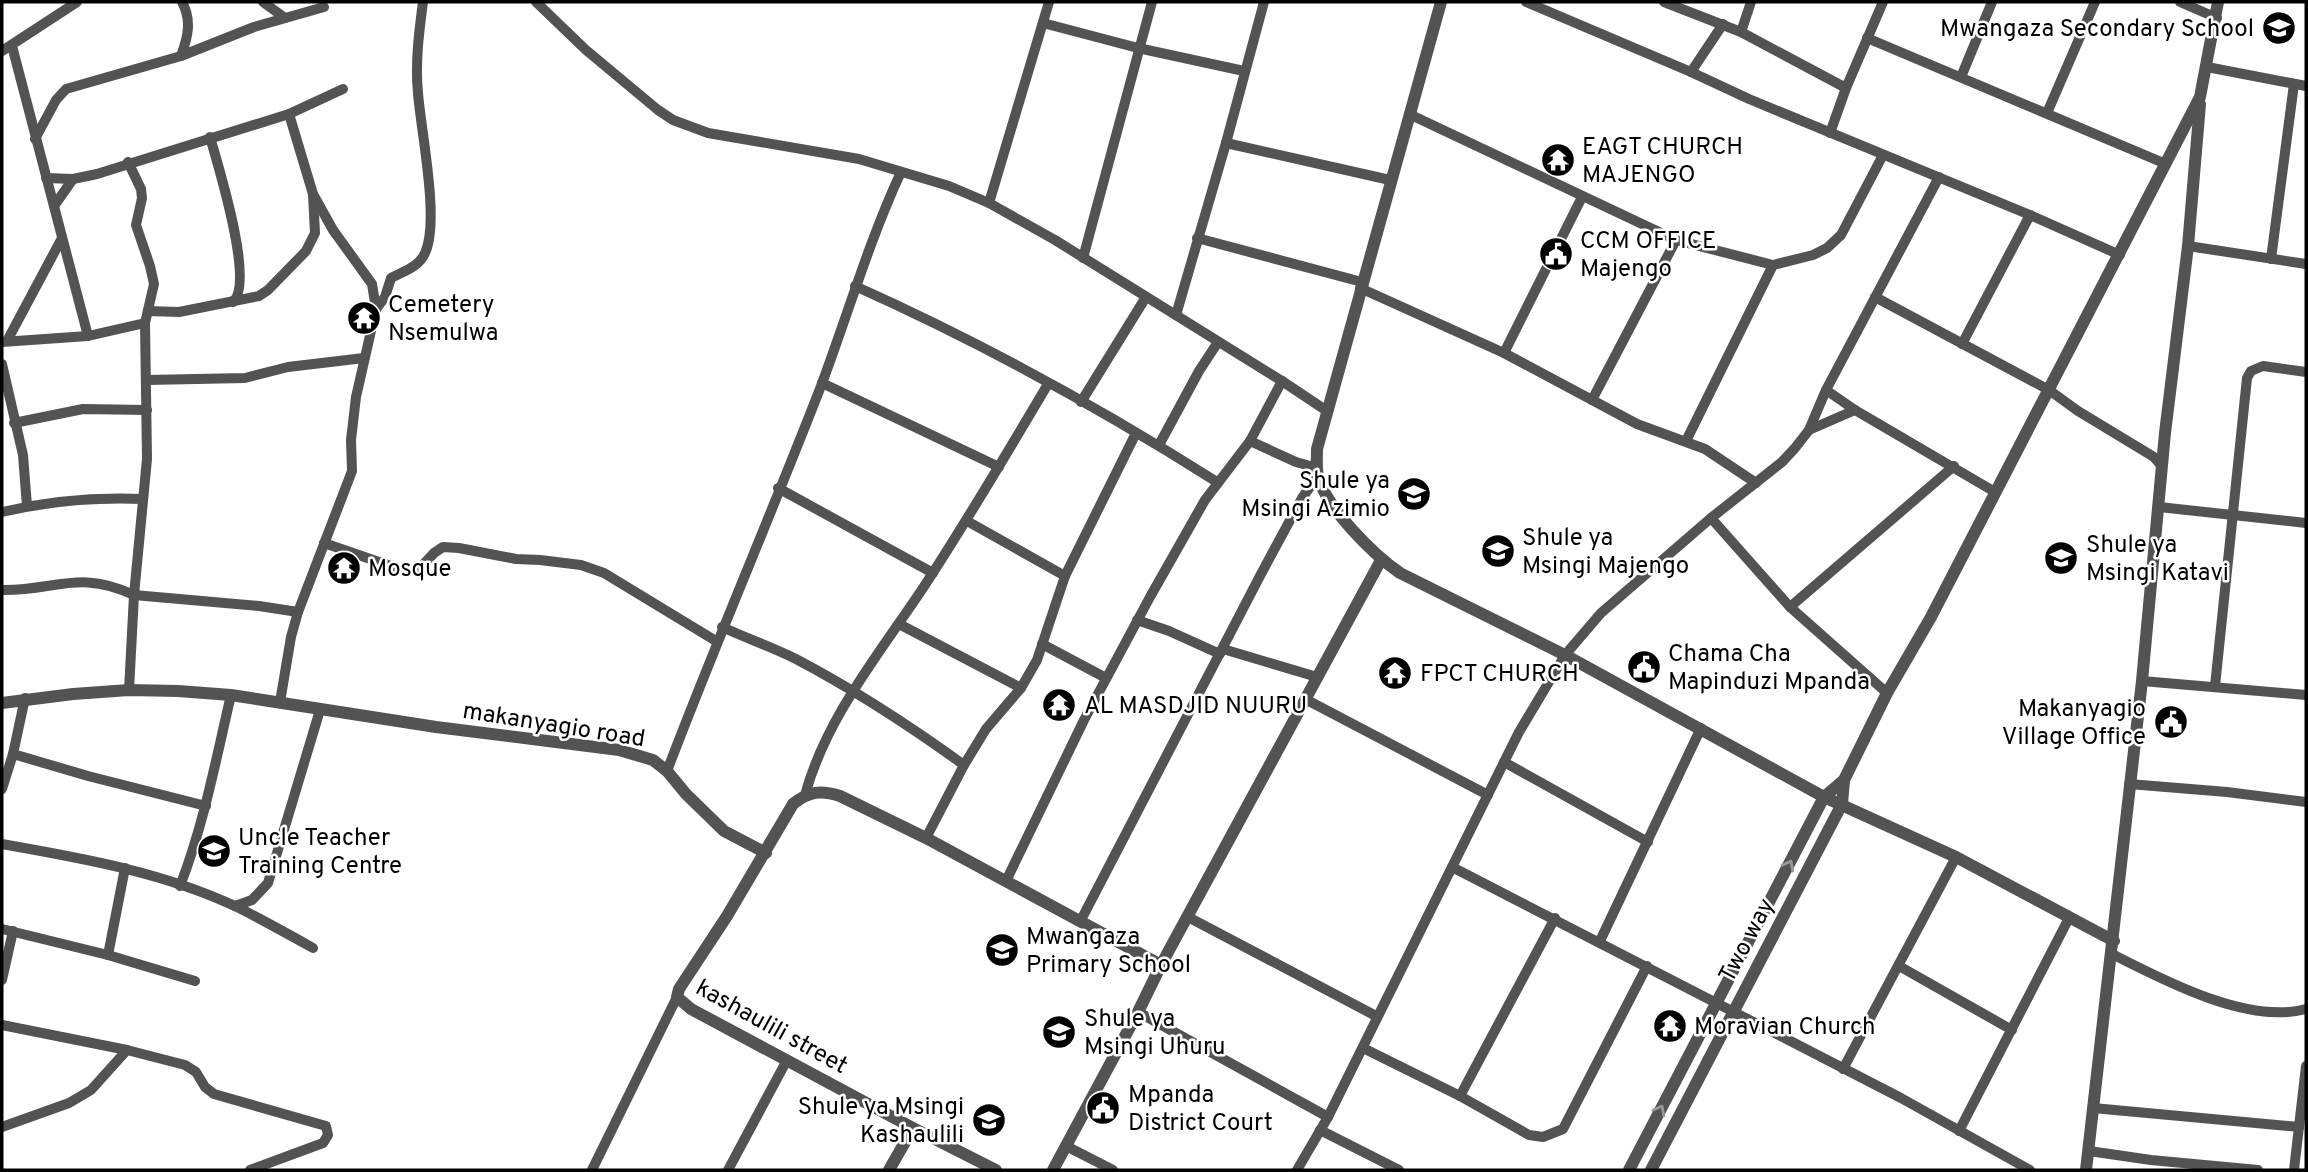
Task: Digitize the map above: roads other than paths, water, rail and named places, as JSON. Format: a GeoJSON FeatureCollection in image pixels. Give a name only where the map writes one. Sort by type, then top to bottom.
{"type":"FeatureCollection","features":[{"type":"Feature","properties":{"kind":"street"},"geometry":{"type":"LineString","coordinates":[[2,51],[77,2]]}},
{"type":"Feature","properties":{"kind":"street"},"geometry":{"type":"LineString","coordinates":[[181,56],[188,28],[183,2]]}},
{"type":"Feature","properties":{"kind":"street"},"geometry":{"type":"LineString","coordinates":[[264,2],[285,18]]}},
{"type":"Feature","properties":{"kind":"street"},"geometry":{"type":"LineString","coordinates":[[376,309],[385,297],[391,278],[421,260],[429,241],[430,196],[418,94],[422,2]]}},
{"type":"Feature","properties":{"kind":"street"},"geometry":{"type":"LineString","coordinates":[[989,203],[1049,2]]}},
{"type":"Feature","properties":{"kind":"street"},"geometry":{"type":"LineString","coordinates":[[1083,258],[1152,2]]}},
{"type":"Feature","properties":{"kind":"street"},"geometry":{"type":"LineString","coordinates":[[1176,315],[1264,2]]}},
{"type":"Feature","properties":{"kind":"street"},"geometry":{"type":"LineString","coordinates":[[1441,2],[1317,449],[1317,472],[1324,492],[1332,504],[1381,560],[1400,573],[1565,655],[1824,797],[1956,857],[2069,918],[2113,948],[2214,1000],[2279,1013],[2306,1009]]}},
{"type":"Feature","properties":{"kind":"street"},"geometry":{"type":"LineString","coordinates":[[1526,2],[1546,5],[1749,99],[1940,177],[2120,255]]}},
{"type":"Feature","properties":{"kind":"street"},"geometry":{"type":"LineString","coordinates":[[1664,2],[1741,32],[1846,88]]}},
{"type":"Feature","properties":{"kind":"street"},"geometry":{"type":"LineString","coordinates":[[1741,32],[1751,2]]}},
{"type":"Feature","properties":{"kind":"street"},"geometry":{"type":"LineString","coordinates":[[1830,133],[1883,2]]}},
{"type":"Feature","properties":{"kind":"street"},"geometry":{"type":"LineString","coordinates":[[1961,78],[1992,2]]}},
{"type":"Feature","properties":{"kind":"street"},"geometry":{"type":"LineString","coordinates":[[2047,113],[2095,2]]}},
{"type":"Feature","properties":{"kind":"street"},"geometry":{"type":"LineString","coordinates":[[2180,2],[2217,18]]}},
{"type":"Feature","properties":{"kind":"street"},"geometry":{"type":"LineString","coordinates":[[2086,1170],[2142,681],[2165,432],[2188,246],[2200,97],[2218,2]]}},
{"type":"Feature","properties":{"kind":"street"},"geometry":{"type":"LineString","coordinates":[[539,3],[658,110],[688,127],[708,133],[859,159],[949,186],[989,203],[1176,315],[1326,411]]}},
{"type":"Feature","properties":{"kind":"street"},"geometry":{"type":"LineString","coordinates":[[35,139],[56,100],[66,89],[181,56],[254,27],[324,7]]}},
{"type":"Feature","properties":{"kind":"street"},"geometry":{"type":"LineString","coordinates":[[1043,23],[1138,48],[1244,71]]}},
{"type":"Feature","properties":{"kind":"street"},"geometry":{"type":"LineString","coordinates":[[1691,72],[1723,24]]}},
{"type":"Feature","properties":{"kind":"street"},"geometry":{"type":"LineString","coordinates":[[1867,38],[2166,164]]}},
{"type":"Feature","properties":{"kind":"street"},"geometry":{"type":"LineString","coordinates":[[12,46],[88,336]]}},
{"type":"Feature","properties":{"kind":"street"},"geometry":{"type":"LineString","coordinates":[[2207,67],[2306,86]]}},
{"type":"Feature","properties":{"kind":"street"},"geometry":{"type":"LineString","coordinates":[[2271,258],[2294,84]]}},
{"type":"Feature","properties":{"kind":"street"},"geometry":{"type":"LineString","coordinates":[[46,178],[73,179],[289,114],[343,89]]}},
{"type":"Feature","properties":{"kind":"street"},"geometry":{"type":"LineString","coordinates":[[1842,804],[1844,780],[1886,693],[1931,617],[2200,97]]}},
{"type":"Feature","properties":{"kind":"street"},"geometry":{"type":"LineString","coordinates":[[281,702],[298,612],[352,471],[351,440],[364,358],[376,309],[372,284],[333,230],[313,194],[289,114]]}},
{"type":"Feature","properties":{"kind":"street"},"geometry":{"type":"LineString","coordinates":[[1409,114],[1676,240],[1773,265],[1813,255],[1827,248],[1841,235],[1883,155]]}},
{"type":"Feature","properties":{"kind":"street"},"geometry":{"type":"LineString","coordinates":[[210,137],[226,193],[239,255],[239,294],[233,302]]}},
{"type":"Feature","properties":{"kind":"street"},"geometry":{"type":"LineString","coordinates":[[1226,143],[1390,180]]}},
{"type":"Feature","properties":{"kind":"street"},"geometry":{"type":"LineString","coordinates":[[128,162],[142,192],[136,225],[153,276],[153,293],[144,338],[147,459],[134,594],[129,690]]}},
{"type":"Feature","properties":{"kind":"street"},"geometry":{"type":"LineString","coordinates":[[667,771],[716,641],[821,383],[883,210],[901,172]]}},
{"type":"Feature","properties":{"kind":"street"},"geometry":{"type":"LineString","coordinates":[[1297,1170],[1363,1048],[1376,1016],[1519,732],[1565,655],[1601,613],[1782,462],[1809,430],[1826,390],[1940,177]]}},
{"type":"Feature","properties":{"kind":"street"},"geometry":{"type":"LineString","coordinates":[[54,205],[73,179]]}},
{"type":"Feature","properties":{"kind":"street"},"geometry":{"type":"LineString","coordinates":[[148,311],[179,312],[264,294],[306,251],[315,233],[313,194]]}},
{"type":"Feature","properties":{"kind":"street"},"geometry":{"type":"LineString","coordinates":[[1504,353],[1582,197]]}},
{"type":"Feature","properties":{"kind":"street"},"geometry":{"type":"LineString","coordinates":[[1962,344],[2030,215]]}},
{"type":"Feature","properties":{"kind":"street"},"geometry":{"type":"LineString","coordinates":[[4,342],[62,238]]}},
{"type":"Feature","properties":{"kind":"street"},"geometry":{"type":"LineString","coordinates":[[1197,238],[1361,285],[1504,353],[1637,424],[1705,449],[1756,483]]}},
{"type":"Feature","properties":{"kind":"street"},"geometry":{"type":"LineString","coordinates":[[1592,400],[1676,240]]}},
{"type":"Feature","properties":{"kind":"street"},"geometry":{"type":"LineString","coordinates":[[2188,246],[2306,264]]}},
{"type":"Feature","properties":{"kind":"street"},"geometry":{"type":"LineString","coordinates":[[1686,441],[1773,265]]}},
{"type":"Feature","properties":{"kind":"street"},"geometry":{"type":"LineString","coordinates":[[855,286],[914,312],[1048,384],[1159,445],[1217,482]]}},
{"type":"Feature","properties":{"kind":"street"},"geometry":{"type":"LineString","coordinates":[[1081,402],[1146,297]]}},
{"type":"Feature","properties":{"kind":"street"},"geometry":{"type":"LineString","coordinates":[[1875,297],[2049,390],[2160,463]]}},
{"type":"Feature","properties":{"kind":"street"},"geometry":{"type":"LineString","coordinates":[[4,342],[88,336],[145,323]]}},
{"type":"Feature","properties":{"kind":"street"},"geometry":{"type":"LineString","coordinates":[[124,327],[144,338]]}},
{"type":"Feature","properties":{"kind":"street"},"geometry":{"type":"LineString","coordinates":[[1159,445],[1218,342]]}},
{"type":"Feature","properties":{"kind":"street"},"geometry":{"type":"LineString","coordinates":[[146,380],[245,378],[288,367],[364,358]]}},
{"type":"Feature","properties":{"kind":"street"},"geometry":{"type":"LineString","coordinates":[[2,364],[23,455],[27,506]]}},
{"type":"Feature","properties":{"kind":"street"},"geometry":{"type":"LineString","coordinates":[[2215,686],[2247,379],[2250,371],[2263,366],[2306,372]]}},
{"type":"Feature","properties":{"kind":"street"},"geometry":{"type":"LineString","coordinates":[[1006,881],[1137,620],[1217,482],[1250,441],[1282,381]]}},
{"type":"Feature","properties":{"kind":"street"},"geometry":{"type":"LineString","coordinates":[[821,383],[999,467]]}},
{"type":"Feature","properties":{"kind":"street"},"geometry":{"type":"LineString","coordinates":[[805,795],[813,765],[853,691],[967,520],[1048,384]]}},
{"type":"Feature","properties":{"kind":"street"},"geometry":{"type":"LineString","coordinates":[[1826,390],[1855,410],[1995,492]]}},
{"type":"Feature","properties":{"kind":"street"},"geometry":{"type":"LineString","coordinates":[[14,423],[83,409],[147,410]]}},
{"type":"Feature","properties":{"kind":"street"},"geometry":{"type":"LineString","coordinates":[[1809,430],[1855,410]]}},
{"type":"Feature","properties":{"kind":"street"},"geometry":{"type":"LineString","coordinates":[[926,838],[964,765],[1001,710],[1021,688],[1037,660],[1065,576],[1136,433]]}},
{"type":"Feature","properties":{"kind":"street"},"geometry":{"type":"LineString","coordinates":[[1250,441],[1317,472]]}},
{"type":"Feature","properties":{"kind":"street"},"geometry":{"type":"LineString","coordinates":[[1790,607],[1954,466]]}},
{"type":"Feature","properties":{"kind":"street"},"geometry":{"type":"LineString","coordinates":[[1081,920],[1317,472]]}},
{"type":"Feature","properties":{"kind":"street"},"geometry":{"type":"LineString","coordinates":[[778,488],[933,573]]}},
{"type":"Feature","properties":{"kind":"street"},"geometry":{"type":"LineString","coordinates":[[2,512],[81,499],[143,499]]}},
{"type":"Feature","properties":{"kind":"street"},"geometry":{"type":"LineString","coordinates":[[2159,507],[2306,523]]}},
{"type":"Feature","properties":{"kind":"street"},"geometry":{"type":"LineString","coordinates":[[1712,518],[1790,607],[1886,693]]}},
{"type":"Feature","properties":{"kind":"street"},"geometry":{"type":"LineString","coordinates":[[967,520],[1065,576]]}},
{"type":"Feature","properties":{"kind":"street"},"geometry":{"type":"LineString","coordinates":[[324,543],[408,572],[422,566],[439,549],[448,547],[505,558],[540,559],[593,568],[716,641]]}},
{"type":"Feature","properties":{"kind":"street"},"geometry":{"type":"LineString","coordinates":[[1053,1170],[1381,560]]}},
{"type":"Feature","properties":{"kind":"street"},"geometry":{"type":"LineString","coordinates":[[2,590],[70,581],[95,582],[134,594],[298,612]]}},
{"type":"Feature","properties":{"kind":"street"},"geometry":{"type":"LineString","coordinates":[[1137,620],[1222,651],[1317,677]]}},
{"type":"Feature","properties":{"kind":"street"},"geometry":{"type":"LineString","coordinates":[[899,624],[1021,688]]}},
{"type":"Feature","properties":{"kind":"street"},"geometry":{"type":"LineString","coordinates":[[722,627],[793,658],[853,691],[964,765]]}},
{"type":"Feature","properties":{"kind":"street"},"geometry":{"type":"LineString","coordinates":[[1042,644],[1106,678]]}},
{"type":"Feature","properties":{"kind":"street"},"geometry":{"type":"LineString","coordinates":[[2142,681],[2306,695]]}},
{"type":"Feature","properties":{"kind":"street","name":"makanyagio road"},"geometry":{"type":"LineString","coordinates":[[2,703],[25,698],[129,690],[231,695],[320,710],[619,750],[653,760],[667,771],[724,831],[766,853]]}},
{"type":"Feature","properties":{"kind":"street"},"geometry":{"type":"LineString","coordinates":[[180,886],[194,850],[206,806],[231,695]]}},
{"type":"Feature","properties":{"kind":"street"},"geometry":{"type":"LineString","coordinates":[[2,789],[25,698]]}},
{"type":"Feature","properties":{"kind":"street"},"geometry":{"type":"LineString","coordinates":[[1305,699],[1488,795]]}},
{"type":"Feature","properties":{"kind":"street"},"geometry":{"type":"LineString","coordinates":[[235,906],[252,900],[268,883],[320,710]]}},
{"type":"Feature","properties":{"kind":"street"},"geometry":{"type":"LineString","coordinates":[[1600,941],[1701,728]]}},
{"type":"Feature","properties":{"kind":"street"},"geometry":{"type":"LineString","coordinates":[[13,754],[206,806]]}},
{"type":"Feature","properties":{"kind":"street"},"geometry":{"type":"LineString","coordinates":[[1504,762],[1648,842]]}},
{"type":"Feature","properties":{"kind":"street"},"geometry":{"type":"LineString","coordinates":[[1629,1170],[1824,797],[1844,780]]}},
{"type":"Feature","properties":{"kind":"street"},"geometry":{"type":"LineString","coordinates":[[2129,784],[2306,802]]}},
{"type":"Feature","properties":{"kind":"street"},"geometry":{"type":"LineString","coordinates":[[766,853],[793,804],[805,795],[827,792],[926,838],[1161,965]]}},
{"type":"Feature","properties":{"kind":"street","name":"Two way"},"geometry":{"type":"LineString","coordinates":[[1651,1170],[1842,804]]}},
{"type":"Feature","properties":{"kind":"street"},"geometry":{"type":"LineString","coordinates":[[2,844],[125,868],[180,886],[235,906],[313,948]]}},
{"type":"Feature","properties":{"kind":"street","name":"kashaulili street"},"geometry":{"type":"LineString","coordinates":[[766,853],[679,989],[677,997],[691,1009],[996,1170]]}},
{"type":"Feature","properties":{"kind":"street"},"geometry":{"type":"LineString","coordinates":[[1843,1069],[1956,857]]}},
{"type":"Feature","properties":{"kind":"street"},"geometry":{"type":"LineString","coordinates":[[1452,867],[1717,1001],[2030,1170]]}},
{"type":"Feature","properties":{"kind":"street"},"geometry":{"type":"LineString","coordinates":[[108,955],[125,868]]}},
{"type":"Feature","properties":{"kind":"street"},"geometry":{"type":"LineString","coordinates":[[1188,918],[1376,1016]]}},
{"type":"Feature","properties":{"kind":"street"},"geometry":{"type":"LineString","coordinates":[[1460,1096],[1555,918]]}},
{"type":"Feature","properties":{"kind":"street"},"geometry":{"type":"LineString","coordinates":[[1959,1131],[2069,918]]}},
{"type":"Feature","properties":{"kind":"street"},"geometry":{"type":"LineString","coordinates":[[2,980],[7,930],[108,955],[195,981]]}},
{"type":"Feature","properties":{"kind":"street"},"geometry":{"type":"LineString","coordinates":[[1363,1048],[1460,1096],[1529,1135],[1543,1137],[1563,1129],[1647,966]]}},
{"type":"Feature","properties":{"kind":"street"},"geometry":{"type":"LineString","coordinates":[[1899,966],[2012,1030]]}},
{"type":"Feature","properties":{"kind":"street"},"geometry":{"type":"LineString","coordinates":[[592,1170],[677,997]]}},
{"type":"Feature","properties":{"kind":"street"},"geometry":{"type":"LineString","coordinates":[[1138,1012],[1328,1116]]}},
{"type":"Feature","properties":{"kind":"street"},"geometry":{"type":"LineString","coordinates":[[2,1025],[127,1050],[185,1065],[196,1072],[205,1087],[214,1094],[326,1126],[328,1135],[323,1143],[250,1170]]}},
{"type":"Feature","properties":{"kind":"street"},"geometry":{"type":"LineString","coordinates":[[2,1127],[69,1102],[91,1090],[127,1050]]}},
{"type":"Feature","properties":{"kind":"street"},"geometry":{"type":"LineString","coordinates":[[728,1170],[787,1060]]}},
{"type":"Feature","properties":{"kind":"street"},"geometry":{"type":"LineString","coordinates":[[2294,1170],[2306,1066]]}},
{"type":"Feature","properties":{"kind":"street"},"geometry":{"type":"LineString","coordinates":[[2093,1108],[2299,1127]]}},
{"type":"Feature","properties":{"kind":"street"},"geometry":{"type":"LineString","coordinates":[[889,1170],[913,1128]]}},
{"type":"Feature","properties":{"kind":"street"},"geometry":{"type":"LineString","coordinates":[[1320,1130],[1399,1170]]}},
{"type":"Feature","properties":{"kind":"street"},"geometry":{"type":"LineString","coordinates":[[1066,1146],[1113,1170]]}},
{"type":"Feature","properties":{"kind":"street"},"geometry":{"type":"LineString","coordinates":[[2089,1151],[2258,1170]]}},
{"type":"Feature","properties":{"kind":"place","name":"Mwangaza Secondary School"},"geometry":{"type":"Point","coordinates":[2279,28]}},
{"type":"Feature","properties":{"kind":"place","name":"EAGT CHURCH MAJENGO"},"geometry":{"type":"Point","coordinates":[1558,160]}},
{"type":"Feature","properties":{"kind":"place","name":"CCM OFFICE Majengo"},"geometry":{"type":"Point","coordinates":[1556,254]}},
{"type":"Feature","properties":{"kind":"place","name":"Cemetery Nsemulwa"},"geometry":{"type":"Point","coordinates":[364,318]}},
{"type":"Feature","properties":{"kind":"place","name":"Shule ya Msingi Azimio"},"geometry":{"type":"Point","coordinates":[1414,494]}},
{"type":"Feature","properties":{"kind":"place","name":"Shule ya Msingi Majengo"},"geometry":{"type":"Point","coordinates":[1498,551]}},
{"type":"Feature","properties":{"kind":"place","name":"Shule ya Msingi Katavi"},"geometry":{"type":"Point","coordinates":[2061,558]}},
{"type":"Feature","properties":{"kind":"place","name":"Mosque"},"geometry":{"type":"Point","coordinates":[344,568]}},
{"type":"Feature","properties":{"kind":"place","name":"Chama Cha Mapinduzi Mpanda"},"geometry":{"type":"Point","coordinates":[1644,667]}},
{"type":"Feature","properties":{"kind":"place","name":"FPCT CHURCH"},"geometry":{"type":"Point","coordinates":[1395,673]}},
{"type":"Feature","properties":{"kind":"place","name":"AL MASDJID NUURU"},"geometry":{"type":"Point","coordinates":[1059,705]}},
{"type":"Feature","properties":{"kind":"place","name":"Makanyagio Village Office"},"geometry":{"type":"Point","coordinates":[2171,722]}},
{"type":"Feature","properties":{"kind":"place","name":"Uncle Teacher Training Centre"},"geometry":{"type":"Point","coordinates":[214,851]}},
{"type":"Feature","properties":{"kind":"place","name":"Mwangaza Primary School"},"geometry":{"type":"Point","coordinates":[1002,950]}},
{"type":"Feature","properties":{"kind":"place","name":"Moravian Church"},"geometry":{"type":"Point","coordinates":[1670,1026]}},
{"type":"Feature","properties":{"kind":"place","name":"Shule ya Msingi Uhuru"},"geometry":{"type":"Point","coordinates":[1059,1032]}},
{"type":"Feature","properties":{"kind":"place","name":"Mpanda District Court"},"geometry":{"type":"Point","coordinates":[1103,1108]}},
{"type":"Feature","properties":{"kind":"place","name":"Shule ya Msingi Kashaulili"},"geometry":{"type":"Point","coordinates":[989,1120]}}]}
